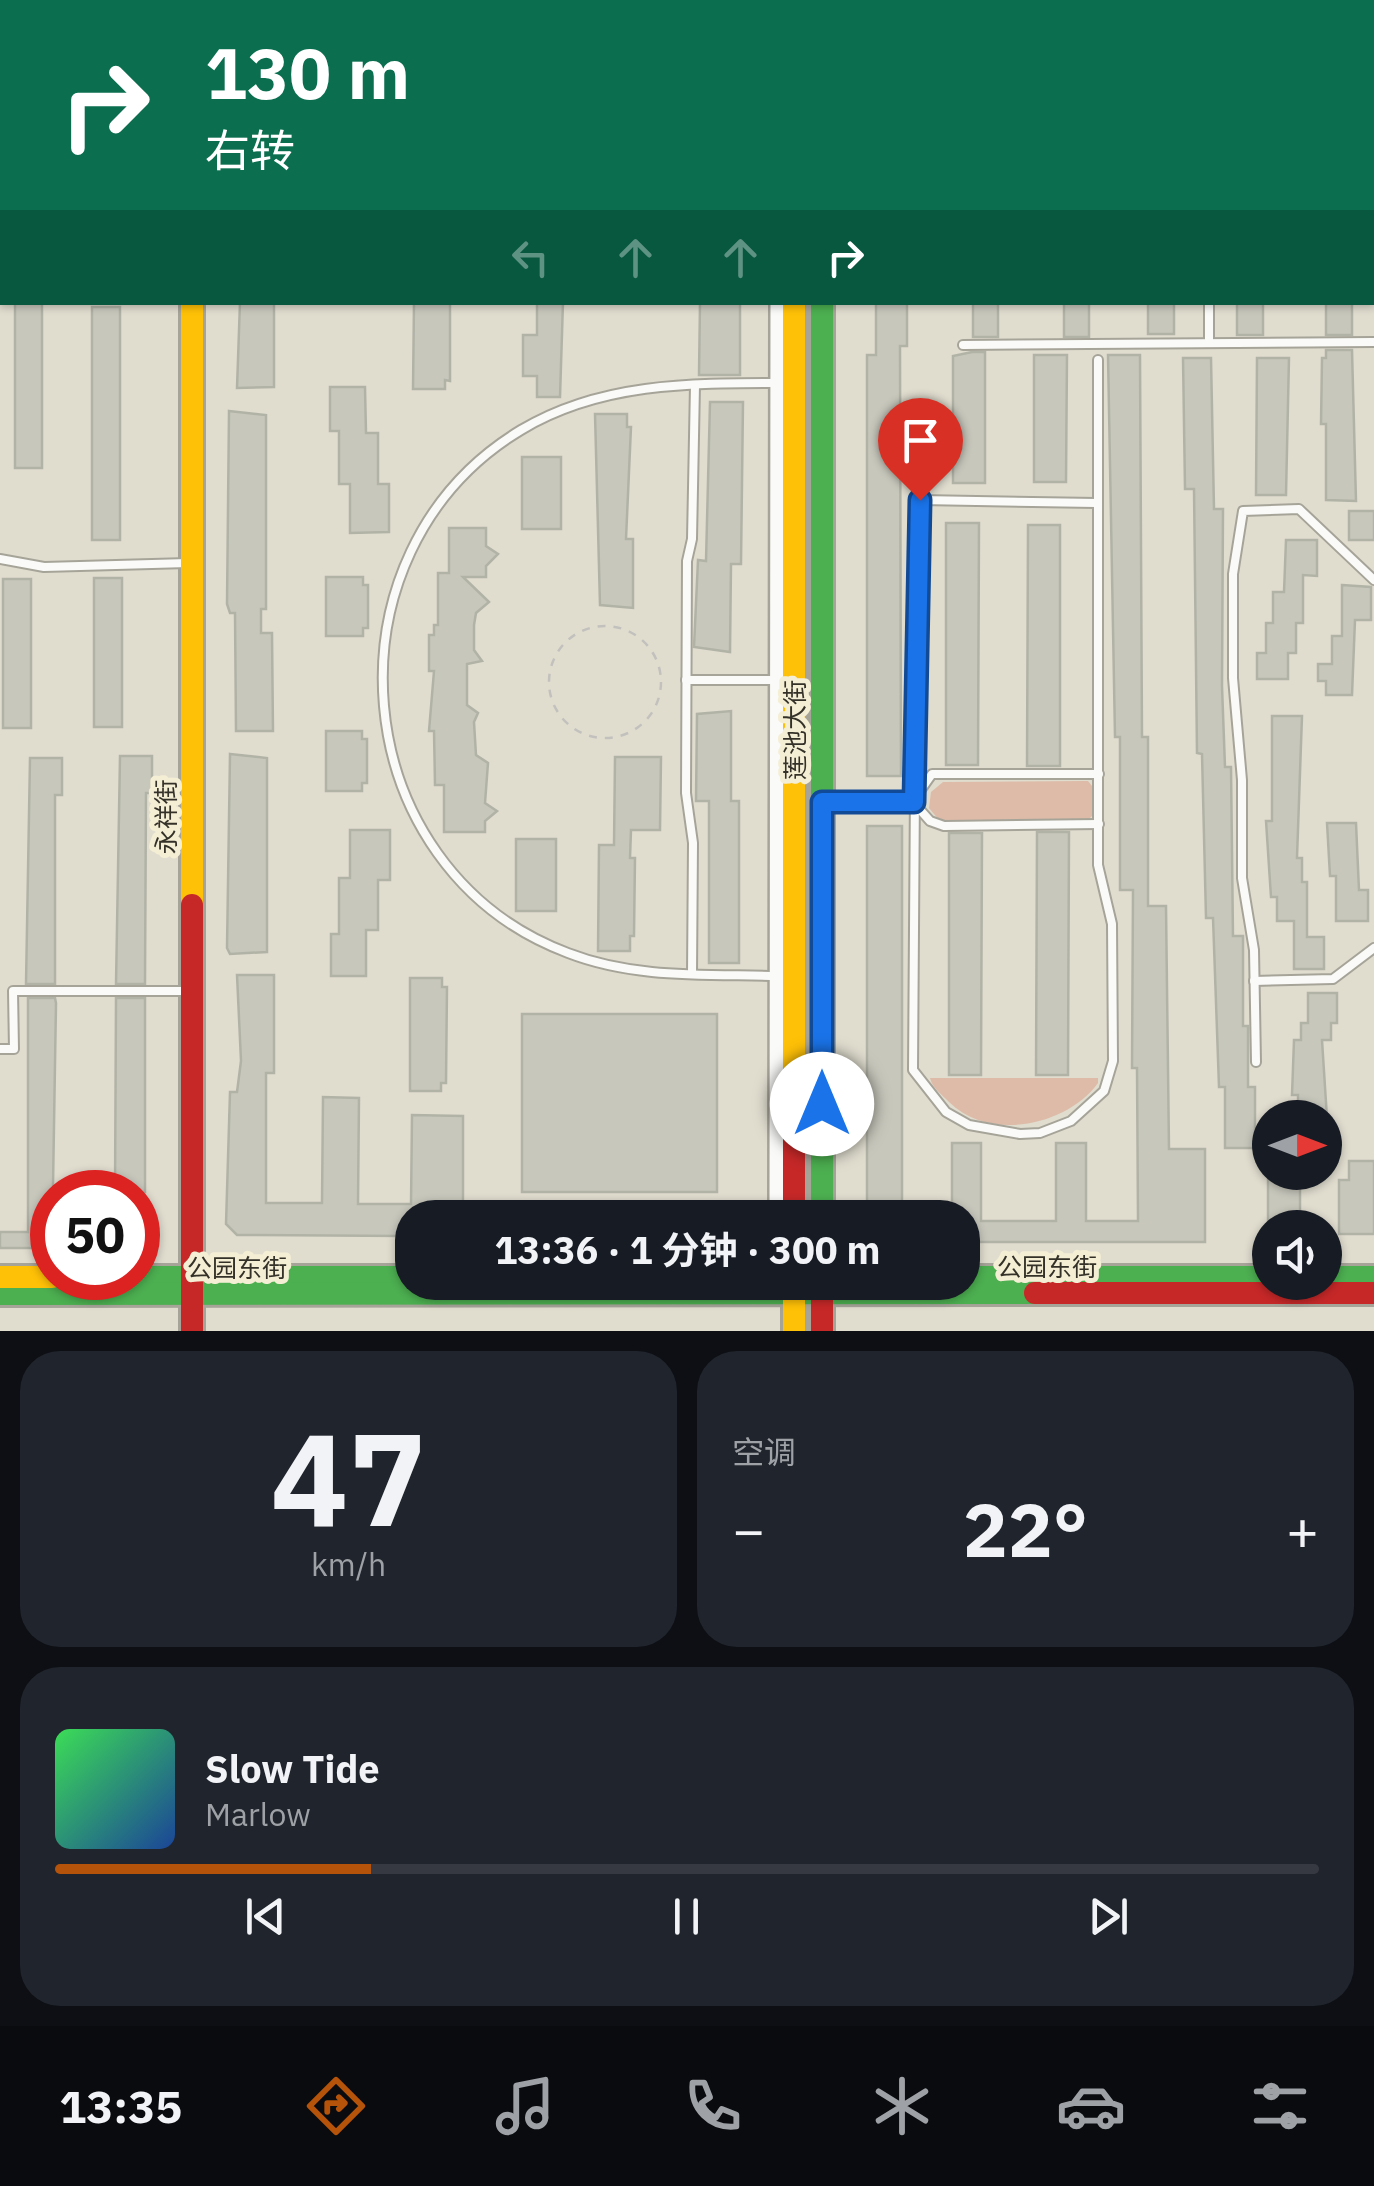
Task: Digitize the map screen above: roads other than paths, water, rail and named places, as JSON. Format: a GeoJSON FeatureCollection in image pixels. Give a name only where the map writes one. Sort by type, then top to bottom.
{"type":"FeatureCollection","features":[{"type":"Feature","properties":{"kind":"street","name":"永祥街"},"geometry":{"type":"LineString","coordinates":[[192,305],[192,1331]]}},
{"type":"Feature","properties":{"kind":"street"},"geometry":{"type":"LineString","coordinates":[[777,1200],[778,305]]}},
{"type":"Feature","properties":{"kind":"street","name":"莲池大街"},"geometry":{"type":"LineString","coordinates":[[794,305],[794,1200]]}},
{"type":"Feature","properties":{"kind":"street","name":"莲池大街"},"geometry":{"type":"LineString","coordinates":[[822,305],[822,1200]]}},
{"type":"Feature","properties":{"kind":"street"},"geometry":{"type":"LineString","coordinates":[[1342,1277],[1374,1276]]}},
{"type":"Feature","properties":{"kind":"street"},"geometry":{"type":"LineString","coordinates":[[0,1277],[30,1277]]}},
{"type":"Feature","properties":{"kind":"street","name":"公园东街"},"geometry":{"type":"LineString","coordinates":[[980,1277],[1252,1277]]}},
{"type":"Feature","properties":{"kind":"street","name":"公园东街"},"geometry":{"type":"LineString","coordinates":[[0,1294],[395,1278]]}},
{"type":"Feature","properties":{"kind":"street","name":"公园东街"},"geometry":{"type":"LineString","coordinates":[[160,1281],[192,1286],[395,1287]]}},
{"type":"Feature","properties":{"kind":"street","name":"公园东街"},"geometry":{"type":"LineString","coordinates":[[980,1290],[1374,1294]]}},
{"type":"Feature","properties":{"kind":"street"},"geometry":{"type":"LineString","coordinates":[[794,1300],[794,1331]]}},
{"type":"Feature","properties":{"kind":"street"},"geometry":{"type":"LineString","coordinates":[[822,1300],[822,1331]]}},
{"type":"Feature","properties":{"kind":"lane"},"geometry":{"type":"LineString","coordinates":[[1209,305],[1209,343]]}},
{"type":"Feature","properties":{"kind":"lane"},"geometry":{"type":"LineString","coordinates":[[963,345],[1374,342]]}},
{"type":"Feature","properties":{"kind":"lane"},"geometry":{"type":"LineString","coordinates":[[1096,503],[920,500],[913,1070],[946,1112],[970,1125],[1020,1134],[1040,1133],[1070,1121],[1088,1108],[1104,1091],[1114,1061],[1112,924],[1100,880],[1098,360]]}},
{"type":"Feature","properties":{"kind":"lane"},"geometry":{"type":"LineString","coordinates":[[777,976],[617,968],[565,952],[517,928],[474,894],[438,854],[405,795],[386,730],[382,676],[387,624],[402,572],[441,503],[476,464],[518,432],[566,407],[616,392],[778,382]]}},
{"type":"Feature","properties":{"kind":"lane"},"geometry":{"type":"LineString","coordinates":[[692,974],[686,680],[695,385]]}},
{"type":"Feature","properties":{"kind":"lane"},"geometry":{"type":"LineString","coordinates":[[1256,1062],[1253,937],[1242,878],[1242,780],[1234,678],[1233,574],[1243,511],[1299,509],[1374,580]]}},
{"type":"Feature","properties":{"kind":"lane"},"geometry":{"type":"LineString","coordinates":[[0,558],[44,567],[192,563]]}},
{"type":"Feature","properties":{"kind":"lane"},"geometry":{"type":"LineString","coordinates":[[686,680],[778,680]]}},
{"type":"Feature","properties":{"kind":"lane"},"geometry":{"type":"LineString","coordinates":[[914,802],[923,781],[932,774],[1100,774]]}},
{"type":"Feature","properties":{"kind":"lane"},"geometry":{"type":"LineString","coordinates":[[822,802],[914,802],[930,821],[944,826],[1099,824]]}},
{"type":"Feature","properties":{"kind":"lane"},"geometry":{"type":"LineString","coordinates":[[1254,981],[1333,980],[1374,948]]}},
{"type":"Feature","properties":{"kind":"lane"},"geometry":{"type":"LineString","coordinates":[[0,1049],[14,1049],[13,991],[192,991]]}}]}
